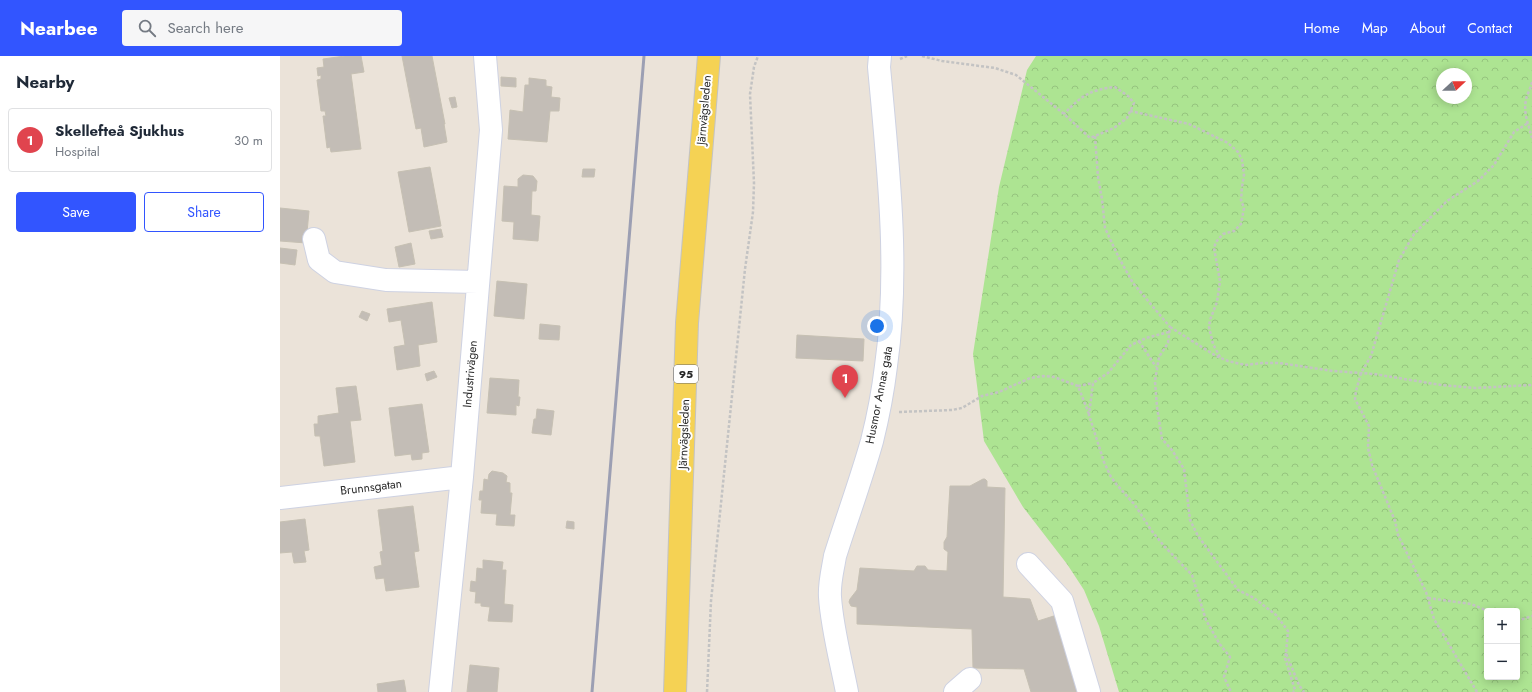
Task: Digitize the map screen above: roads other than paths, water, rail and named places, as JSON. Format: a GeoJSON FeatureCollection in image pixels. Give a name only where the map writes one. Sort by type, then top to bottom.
{"type":"FeatureCollection","features":[{"type":"Feature","properties":{"kind":"main road","name":"Järnvägsleden"},"geometry":{"type":"LineString","coordinates":[[675,692],[687,323],[709,56]]}},
{"type":"Feature","properties":{"kind":"street","name":"Industrivägen"},"geometry":{"type":"LineString","coordinates":[[440,692],[462,477],[490,130],[485,56]]}},
{"type":"Feature","properties":{"kind":"street","name":"Husmor Annas gata"},"geometry":{"type":"LineString","coordinates":[[847,692],[830,595],[832,575],[835,556],[872,440],[889,342],[892,249],[890,187],[880,62]]}},
{"type":"Feature","properties":{"kind":"street"},"geometry":{"type":"LineString","coordinates":[[314,239],[319,260],[335,272],[386,280],[478,282]]}},
{"type":"Feature","properties":{"kind":"street","name":"Brunnsgatan"},"geometry":{"type":"LineString","coordinates":[[280,498],[462,477]]}},
{"type":"Feature","properties":{"kind":"street"},"geometry":{"type":"LineString","coordinates":[[1028,564],[1062,601],[1090,692]]}},
{"type":"Feature","properties":{"kind":"railway"},"geometry":{"type":"LineString","coordinates":[[592,692],[644,56]]}},
{"type":"Feature","properties":{"kind":"place","name":"Skellefteå Sjukhus"},"geometry":{"type":"Point","coordinates":[845,398]}}]}
